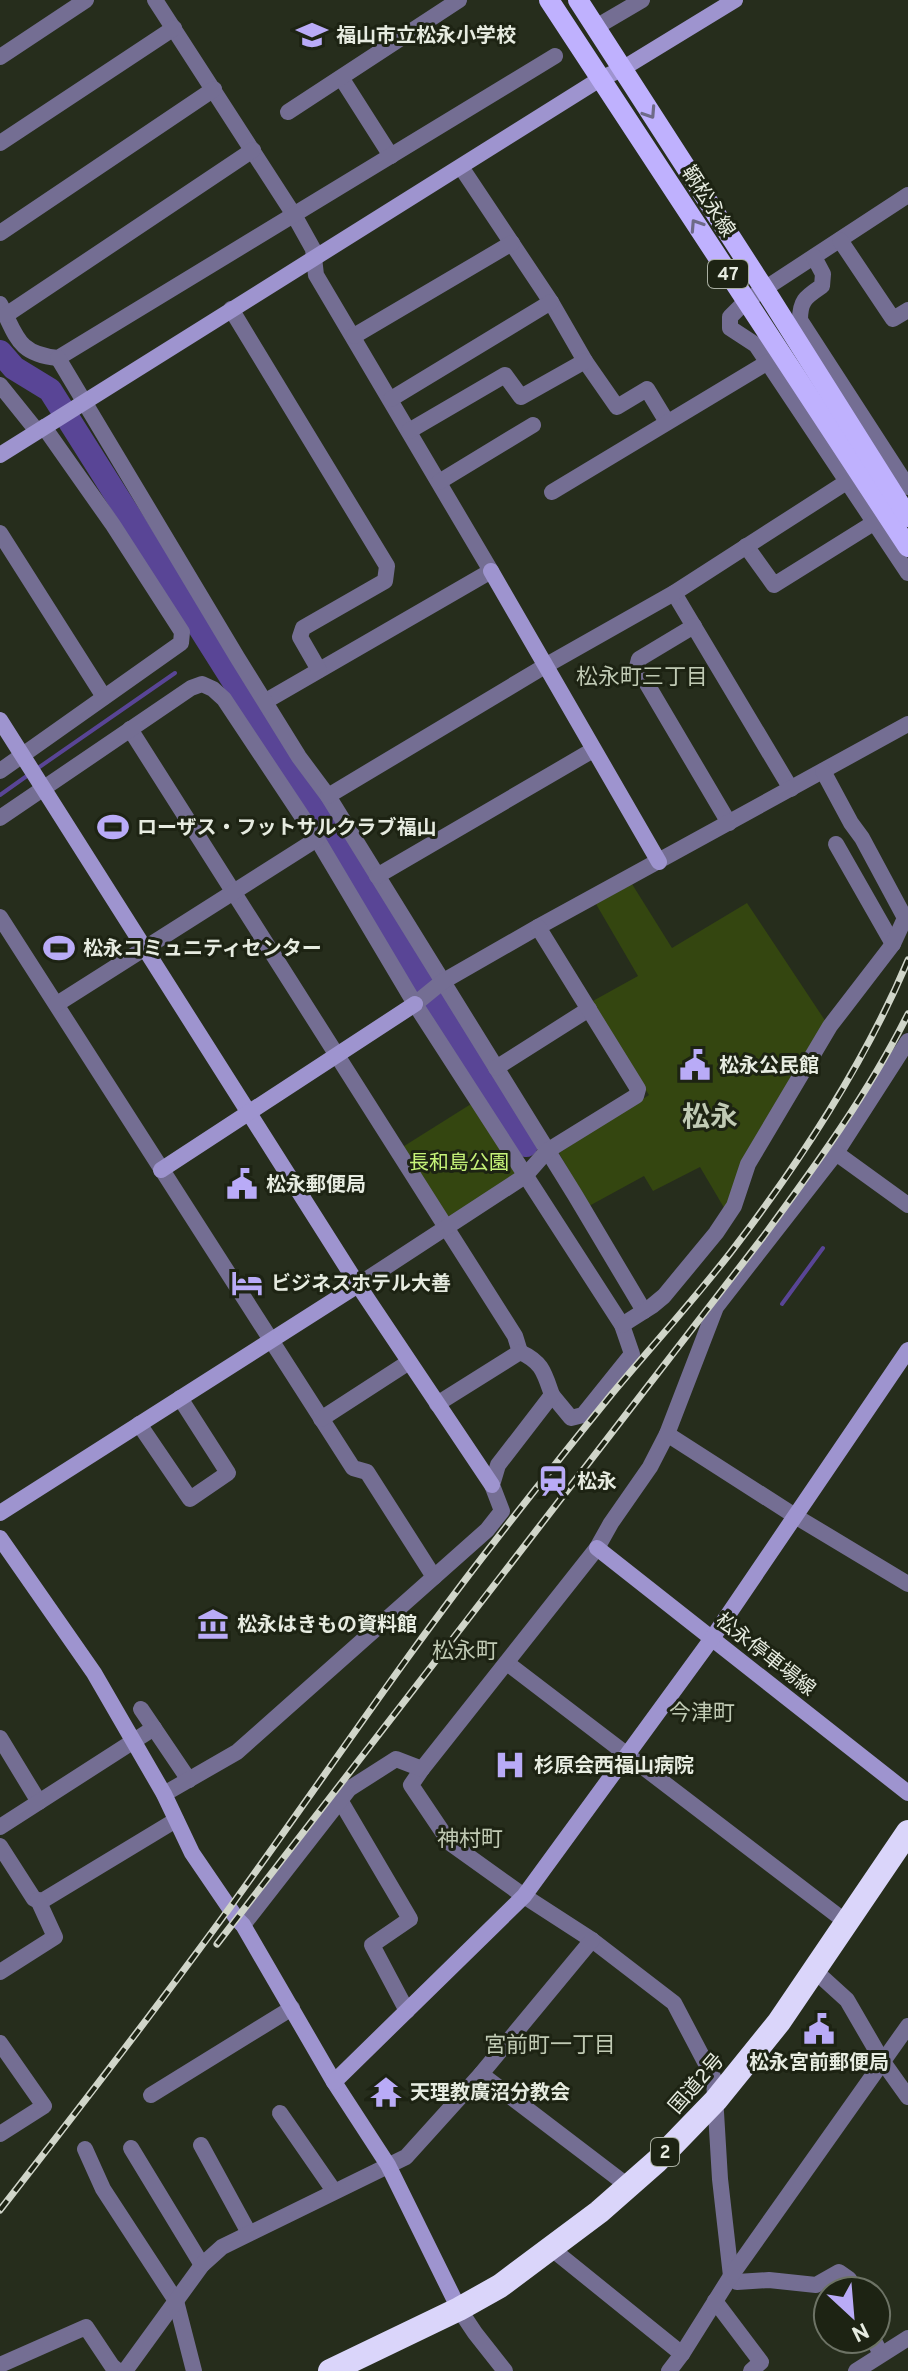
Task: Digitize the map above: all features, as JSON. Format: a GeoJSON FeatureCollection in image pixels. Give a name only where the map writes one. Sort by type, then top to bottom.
{"type":"FeatureCollection","features":[{"type":"Feature","properties":{"kind":"highway","name":"国道2号"},"geometry":{"type":"LineString","coordinates":[[345,2368],[500,2286],[552,2249],[657,2161],[716,2100],[779,2022],[908,1832]]}},
{"type":"Feature","properties":{"kind":"main road","name":"鞆松永線"},"geometry":{"type":"LineString","coordinates":[[549,0],[908,547]]}},
{"type":"Feature","properties":{"kind":"main road","name":"鞆松永線"},"geometry":{"type":"LineString","coordinates":[[578,0],[908,517]]}},
{"type":"Feature","properties":{"kind":"street"},"geometry":{"type":"LineString","coordinates":[[0,57],[86,0]]}},
{"type":"Feature","properties":{"kind":"street"},"geometry":{"type":"LineString","coordinates":[[155,0],[294,215],[313,249],[316,275],[659,862]]}},
{"type":"Feature","properties":{"kind":"street"},"geometry":{"type":"LineString","coordinates":[[288,112],[459,0]]}},
{"type":"Feature","properties":{"kind":"street"},"geometry":{"type":"LineString","coordinates":[[596,27],[642,0]]}},
{"type":"Feature","properties":{"kind":"street"},"geometry":{"type":"LineString","coordinates":[[0,455],[600,79],[622,69],[735,0]]}},
{"type":"Feature","properties":{"kind":"street"},"geometry":{"type":"LineString","coordinates":[[0,143],[174,28]]}},
{"type":"Feature","properties":{"kind":"street"},"geometry":{"type":"LineString","coordinates":[[253,150],[3,310],[24,348],[58,358],[555,56]]}},
{"type":"Feature","properties":{"kind":"street"},"geometry":{"type":"LineString","coordinates":[[342,79],[391,156]]}},
{"type":"Feature","properties":{"kind":"street"},"geometry":{"type":"LineString","coordinates":[[0,233],[214,89]]}},
{"type":"Feature","properties":{"kind":"street"},"geometry":{"type":"LineString","coordinates":[[461,167],[617,407],[647,389],[667,422]]}},
{"type":"Feature","properties":{"kind":"street"},"geometry":{"type":"LineString","coordinates":[[908,195],[746,301],[730,317],[730,328],[756,345],[908,573]]}},
{"type":"Feature","properties":{"kind":"street"},"geometry":{"type":"LineString","coordinates":[[840,240],[893,319],[908,310]]}},
{"type":"Feature","properties":{"kind":"street"},"geometry":{"type":"LineString","coordinates":[[354,336],[512,243]]}},
{"type":"Feature","properties":{"kind":"street"},"geometry":{"type":"LineString","coordinates":[[814,257],[823,274],[822,286],[807,296],[800,306],[800,320],[908,486]]}},
{"type":"Feature","properties":{"kind":"street"},"geometry":{"type":"LineString","coordinates":[[391,399],[551,302]]}},
{"type":"Feature","properties":{"kind":"street"},"geometry":{"type":"LineString","coordinates":[[231,309],[387,566],[385,581],[303,628],[300,637],[319,670]]}},
{"type":"Feature","properties":{"kind":"street"},"geometry":{"type":"LineString","coordinates":[[58,358],[80,405],[299,757],[328,796],[644,1311]]}},
{"type":"Feature","properties":{"kind":"street"},"geometry":{"type":"LineString","coordinates":[[409,431],[505,375],[521,397],[585,361]]}},
{"type":"Feature","properties":{"kind":"street"},"geometry":{"type":"LineString","coordinates":[[552,492],[768,362]]}},
{"type":"Feature","properties":{"kind":"street"},"geometry":{"type":"LineString","coordinates":[[0,385],[43,427],[113,525],[182,632],[181,643],[25,758],[0,771]]}},
{"type":"Feature","properties":{"kind":"street"},"geometry":{"type":"LineString","coordinates":[[439,482],[533,425]]}},
{"type":"Feature","properties":{"kind":"street"},"geometry":{"type":"LineString","coordinates":[[328,796],[674,593],[848,481]]}},
{"type":"Feature","properties":{"kind":"street"},"geometry":{"type":"LineString","coordinates":[[746,546],[774,585],[875,522]]}},
{"type":"Feature","properties":{"kind":"street"},"geometry":{"type":"LineString","coordinates":[[0,533],[104,697]]}},
{"type":"Feature","properties":{"kind":"street"},"geometry":{"type":"LineString","coordinates":[[266,701],[491,571]]}},
{"type":"Feature","properties":{"kind":"street"},"geometry":{"type":"LineString","coordinates":[[674,593],[791,789]]}},
{"type":"Feature","properties":{"kind":"street"},"geometry":{"type":"LineString","coordinates":[[694,626],[639,659],[637,667],[729,823]]}},
{"type":"Feature","properties":{"kind":"street"},"geometry":{"type":"LineString","coordinates":[[0,818],[41,783],[191,688],[202,684],[224,699],[317,839],[415,1004],[622,1325],[632,1354],[583,1415],[571,1418],[552,1395],[545,1374],[535,1359],[520,1352],[515,1336],[130,729]]}},
{"type":"Feature","properties":{"kind":"street"},"geometry":{"type":"LineString","coordinates":[[0,720],[358,1285],[492,1485],[502,1511],[487,1530],[237,1752],[164,1794]]}},
{"type":"Feature","properties":{"kind":"street"},"geometry":{"type":"LineString","coordinates":[[161,1170],[415,1004],[442,982],[908,724]]}},
{"type":"Feature","properties":{"kind":"street"},"geometry":{"type":"LineString","coordinates":[[377,876],[593,750]]}},
{"type":"Feature","properties":{"kind":"street"},"geometry":{"type":"LineString","coordinates":[[622,1325],[664,1296],[716,1233],[734,1206],[748,1164],[830,1026],[893,944],[905,918],[823,771]]}},
{"type":"Feature","properties":{"kind":"street"},"geometry":{"type":"LineString","coordinates":[[57,1004],[317,839]]}},
{"type":"Feature","properties":{"kind":"street"},"geometry":{"type":"LineString","coordinates":[[836,844],[893,944]]}},
{"type":"Feature","properties":{"kind":"street"},"geometry":{"type":"LineString","coordinates":[[0,917],[353,1468],[367,1472],[434,1577]]}},
{"type":"Feature","properties":{"kind":"street"},"geometry":{"type":"LineString","coordinates":[[0,1513],[447,1228],[525,1176],[547,1151],[636,1096],[638,1089],[538,927]]}},
{"type":"Feature","properties":{"kind":"street"},"geometry":{"type":"LineString","coordinates":[[496,1068],[589,1009]]}},
{"type":"Feature","properties":{"kind":"street"},"geometry":{"type":"LineString","coordinates":[[812,2285],[769,2280],[737,2282],[731,2276],[720,2179],[714,2079],[674,2003],[592,1940],[450,1843],[411,1785],[597,1548],[650,1467],[667,1434],[716,1307],[836,1153],[908,1041]]}},
{"type":"Feature","properties":{"kind":"street"},"geometry":{"type":"LineString","coordinates":[[836,1153],[908,1205]]}},
{"type":"Feature","properties":{"kind":"street"},"geometry":{"type":"LineString","coordinates":[[334,2082],[524,1896],[713,1637],[908,1350]]}},
{"type":"Feature","properties":{"kind":"street"},"geometry":{"type":"LineString","coordinates":[[437,1404],[520,1352]]}},
{"type":"Feature","properties":{"kind":"street"},"geometry":{"type":"LineString","coordinates":[[321,1419],[409,1362]]}},
{"type":"Feature","properties":{"kind":"street"},"geometry":{"type":"LineString","coordinates":[[492,1485],[498,1465],[552,1395]]}},
{"type":"Feature","properties":{"kind":"street"},"geometry":{"type":"LineString","coordinates":[[139,1424],[190,1499],[228,1473],[180,1398]]}},
{"type":"Feature","properties":{"kind":"street"},"geometry":{"type":"LineString","coordinates":[[667,1434],[908,1584]]}},
{"type":"Feature","properties":{"kind":"street"},"geometry":{"type":"LineString","coordinates":[[1,1541],[94,1673],[164,1794],[192,1853],[243,1925],[334,2082],[388,2165],[459,2309],[505,2371]]}},
{"type":"Feature","properties":{"kind":"street","name":"松永停車場線"},"geometry":{"type":"LineString","coordinates":[[597,1548],[908,1793]]}},
{"type":"Feature","properties":{"kind":"street"},"geometry":{"type":"LineString","coordinates":[[507,1663],[846,1922]]}},
{"type":"Feature","properties":{"kind":"street"},"geometry":{"type":"LineString","coordinates":[[141,1709],[189,1780]]}},
{"type":"Feature","properties":{"kind":"street"},"geometry":{"type":"LineString","coordinates":[[0,1827],[154,1728]]}},
{"type":"Feature","properties":{"kind":"street"},"geometry":{"type":"LineString","coordinates":[[0,1738],[39,1802]]}},
{"type":"Feature","properties":{"kind":"street"},"geometry":{"type":"LineString","coordinates":[[243,1925],[349,1789],[396,1759],[422,1769]]}},
{"type":"Feature","properties":{"kind":"street"},"geometry":{"type":"LineString","coordinates":[[340,1800],[410,1919],[372,1945],[407,2011]]}},
{"type":"Feature","properties":{"kind":"street"},"geometry":{"type":"LineString","coordinates":[[0,1846],[34,1899],[42,1901],[176,1820]]}},
{"type":"Feature","properties":{"kind":"street"},"geometry":{"type":"LineString","coordinates":[[0,1972],[55,1937],[38,1900]]}},
{"type":"Feature","properties":{"kind":"street"},"geometry":{"type":"LineString","coordinates":[[125,2371],[202,2265],[222,2247],[406,2157],[481,2074],[592,1940]]}},
{"type":"Feature","properties":{"kind":"street"},"geometry":{"type":"LineString","coordinates":[[814,1970],[847,2000],[883,2062],[908,2097]]}},
{"type":"Feature","properties":{"kind":"street"},"geometry":{"type":"LineString","coordinates":[[151,2095],[292,2008]]}},
{"type":"Feature","properties":{"kind":"street"},"geometry":{"type":"LineString","coordinates":[[669,2371],[731,2276],[908,2026]]}},
{"type":"Feature","properties":{"kind":"street"},"geometry":{"type":"LineString","coordinates":[[0,2134],[44,2106],[3,2053]]}},
{"type":"Feature","properties":{"kind":"street"},"geometry":{"type":"LineString","coordinates":[[481,2074],[628,2186]]}},
{"type":"Feature","properties":{"kind":"street"},"geometry":{"type":"LineString","coordinates":[[280,2113],[334,2191]]}},
{"type":"Feature","properties":{"kind":"street"},"geometry":{"type":"LineString","coordinates":[[201,2145],[249,2233]]}},
{"type":"Feature","properties":{"kind":"street"},"geometry":{"type":"LineString","coordinates":[[131,2148],[202,2265]]}},
{"type":"Feature","properties":{"kind":"street"},"geometry":{"type":"LineString","coordinates":[[85,2149],[103,2189],[176,2301],[194,2371]]}},
{"type":"Feature","properties":{"kind":"street"},"geometry":{"type":"LineString","coordinates":[[552,2249],[682,2354]]}},
{"type":"Feature","properties":{"kind":"street"},"geometry":{"type":"LineString","coordinates":[[715,2301],[761,2362],[751,2371]]}},
{"type":"Feature","properties":{"kind":"street"},"geometry":{"type":"LineString","coordinates":[[0,2365],[86,2327],[118,2371]]}},
{"type":"Feature","properties":{"kind":"street"},"geometry":{"type":"LineString","coordinates":[[856,2371],[869,2355]]}},
{"type":"Feature","properties":{"kind":"green space"},"geometry":{"type":"Polygon","coordinates":[[[632,884],[672,948],[747,903],[826,1022],[726,1211],[700,1167],[653,1191],[644,1176],[589,1206],[559,1153],[649,1095],[591,1002],[638,976],[596,904],[632,884]]]}},
{"type":"Feature","properties":{"kind":"green space","name":"長和島公園"},"geometry":{"type":"Polygon","coordinates":[[[471,1104],[518,1175],[449,1223],[401,1148],[471,1104]]]}},
{"type":"Feature","properties":{"kind":"waterway"},"geometry":{"type":"LineString","coordinates":[[0,352],[14,368],[50,390],[526,1145]]}},
{"type":"Feature","properties":{"kind":"waterway"},"geometry":{"type":"LineString","coordinates":[[38,768],[175,673]]}},
{"type":"Feature","properties":{"kind":"waterway"},"geometry":{"type":"LineString","coordinates":[[0,795],[31,773]]}},
{"type":"Feature","properties":{"kind":"waterway"},"geometry":{"type":"LineString","coordinates":[[782,1304],[823,1248]]}},
{"type":"Feature","properties":{"kind":"railway"},"geometry":{"type":"LineString","coordinates":[[0,2210],[203,1945],[461,1586],[582,1431],[757,1218],[806,1148],[851,1075],[908,960]]}},
{"type":"Feature","properties":{"kind":"railway"},"geometry":{"type":"LineString","coordinates":[[217,1944],[763,1237],[859,1101],[908,1014]]}},
{"type":"Feature","properties":{"kind":"place","name":"福山市立松永小学校"},"geometry":{"type":"Point","coordinates":[312,35]}},
{"type":"Feature","properties":{"kind":"place","name":"ローザス・フットサルクラブ福山"},"geometry":{"type":"Point","coordinates":[113,827]}},
{"type":"Feature","properties":{"kind":"place","name":"松永コミュニティセンター"},"geometry":{"type":"Point","coordinates":[59,948]}},
{"type":"Feature","properties":{"kind":"place","name":"松永公民館"},"geometry":{"type":"Point","coordinates":[695,1065]}},
{"type":"Feature","properties":{"kind":"place","name":"松永郵便局"},"geometry":{"type":"Point","coordinates":[242,1184]}},
{"type":"Feature","properties":{"kind":"place","name":"ビジネスホテル大善"},"geometry":{"type":"Point","coordinates":[247,1283]}},
{"type":"Feature","properties":{"kind":"place","name":"松永"},"geometry":{"type":"Point","coordinates":[553,1481]}},
{"type":"Feature","properties":{"kind":"place","name":"松永はきもの資料館"},"geometry":{"type":"Point","coordinates":[213,1624]}},
{"type":"Feature","properties":{"kind":"place","name":"杉原会西福山病院"},"geometry":{"type":"Point","coordinates":[510,1765]}},
{"type":"Feature","properties":{"kind":"place","name":"松永宮前郵便局"},"geometry":{"type":"Point","coordinates":[819,2029]}},
{"type":"Feature","properties":{"kind":"place","name":"天理教廣沼分教会"},"geometry":{"type":"Point","coordinates":[386,2092]}},
{"type":"Feature","properties":{"kind":"district","name":"松永町三丁目"},"geometry":{"type":"Point","coordinates":[642,676]}},
{"type":"Feature","properties":{"kind":"district","name":"松永"},"geometry":{"type":"Point","coordinates":[710,1116]}},
{"type":"Feature","properties":{"kind":"district","name":"松永町"},"geometry":{"type":"Point","coordinates":[465,1650]}},
{"type":"Feature","properties":{"kind":"district","name":"今津町"},"geometry":{"type":"Point","coordinates":[702,1712]}},
{"type":"Feature","properties":{"kind":"district","name":"神村町"},"geometry":{"type":"Point","coordinates":[470,1838]}},
{"type":"Feature","properties":{"kind":"district","name":"宮前町一丁目"},"geometry":{"type":"Point","coordinates":[550,2044]}}]}
